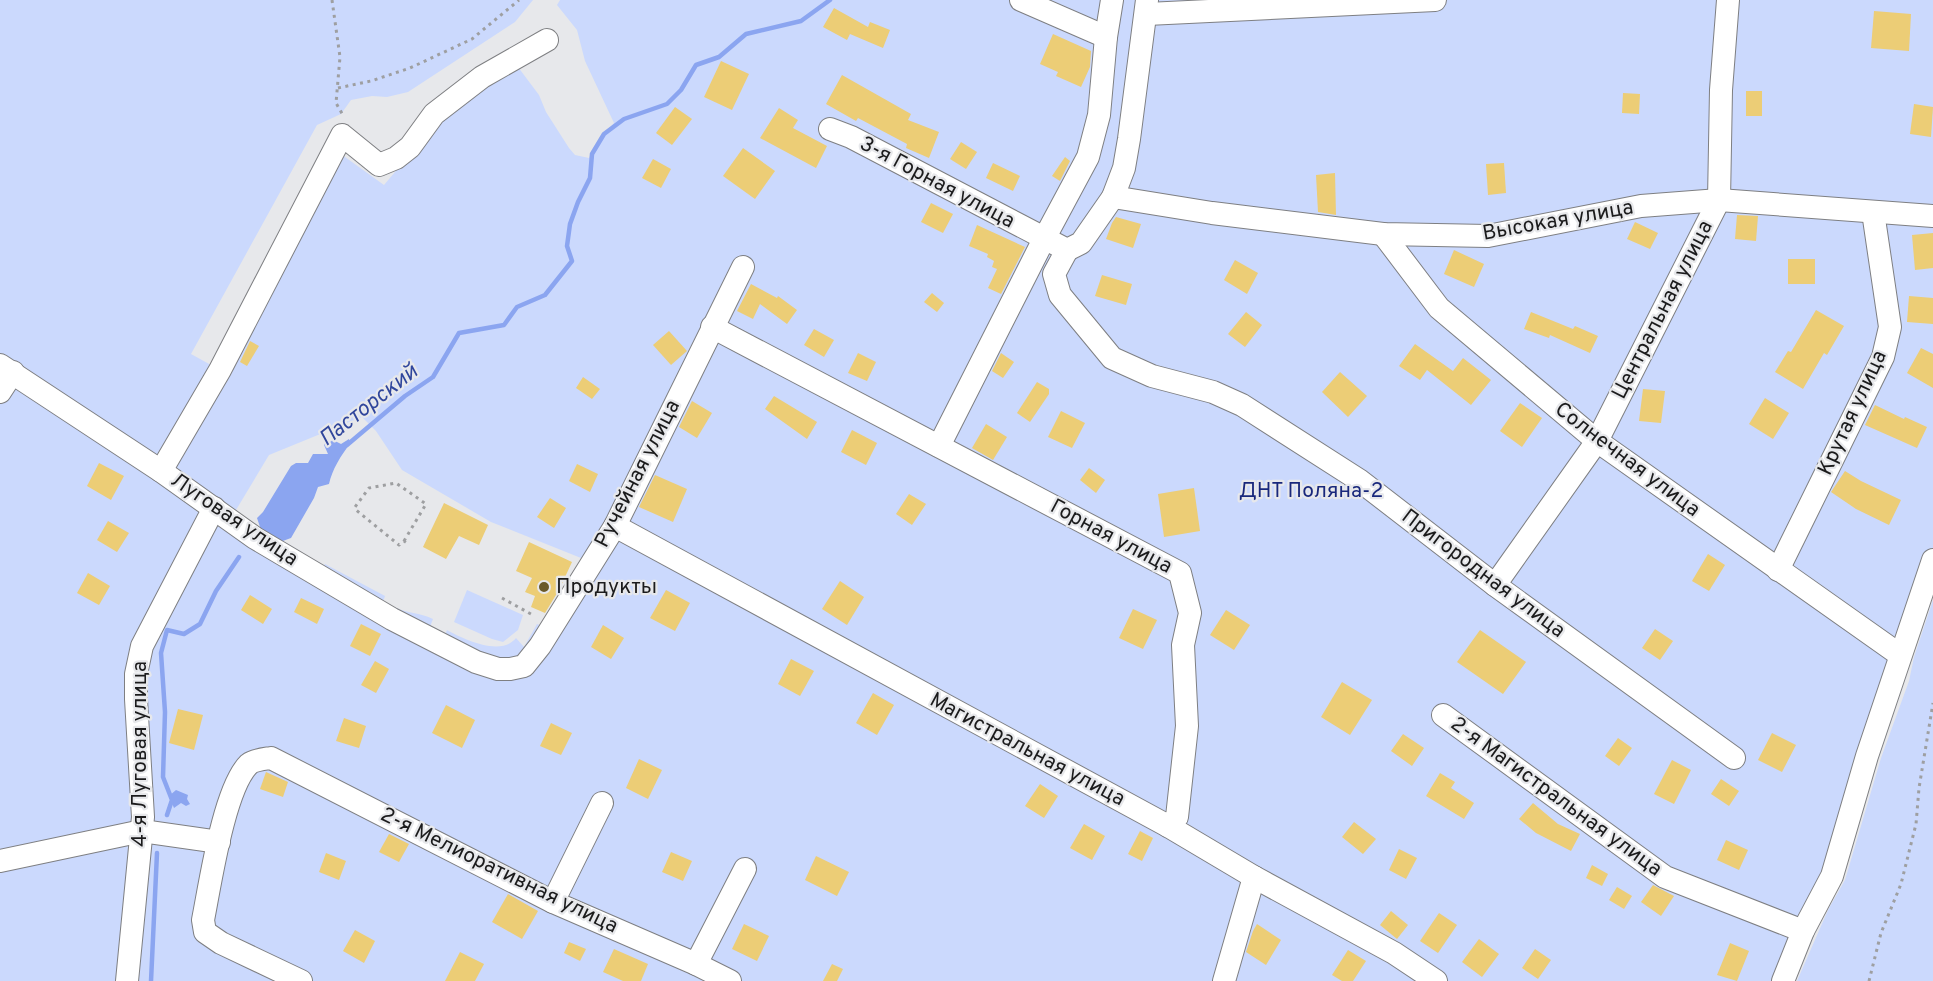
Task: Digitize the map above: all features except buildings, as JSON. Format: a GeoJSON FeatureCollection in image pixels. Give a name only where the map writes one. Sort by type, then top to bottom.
{"type":"FeatureCollection","features":[{"type":"Feature","properties":{"kind":"street"},"geometry":{"type":"LineString","coordinates":[[1021,0],[1106,37]]}},
{"type":"Feature","properties":{"kind":"street"},"geometry":{"type":"LineString","coordinates":[[939,446],[1088,157],[1099,115],[1106,37],[1112,0]]}},
{"type":"Feature","properties":{"kind":"street"},"geometry":{"type":"LineString","coordinates":[[1067,250],[1081,243],[1113,197],[1124,168],[1147,7],[1435,0]]}},
{"type":"Feature","properties":{"kind":"street","name":"Центральная улица"},"geometry":{"type":"LineString","coordinates":[[1495,585],[1597,441],[1719,200],[1721,90],[1728,0]]}},
{"type":"Feature","properties":{"kind":"street"},"geometry":{"type":"LineString","coordinates":[[161,471],[220,370],[342,135],[379,165],[396,158],[410,147],[434,114],[482,77],[547,40]]}},
{"type":"Feature","properties":{"kind":"street","name":"3-я Горная улица"},"geometry":{"type":"LineString","coordinates":[[830,129],[851,137],[1067,250]]}},
{"type":"Feature","properties":{"kind":"street","name":"Высокая улица"},"geometry":{"type":"LineString","coordinates":[[1113,197],[1212,213],[1383,234],[1488,236],[1641,206],[1719,200],[1933,216]]}},
{"type":"Feature","properties":{"kind":"street","name":"Крутая улица"},"geometry":{"type":"LineString","coordinates":[[1778,570],[1883,357],[1890,327],[1874,212]]}},
{"type":"Feature","properties":{"kind":"street","name":"Солнечная улица"},"geometry":{"type":"LineString","coordinates":[[1383,234],[1439,308],[1597,441],[1778,570],[1899,663]]}},
{"type":"Feature","properties":{"kind":"street","name":"Пригородная улица"},"geometry":{"type":"LineString","coordinates":[[1067,250],[1054,274],[1060,295],[1112,358],[1152,376],[1213,392],[1242,405],[1359,480],[1495,585],[1734,758]]}},
{"type":"Feature","properties":{"kind":"street","name":"Ручейная улица"},"geometry":{"type":"LineString","coordinates":[[476,662],[498,669],[524,666],[540,646],[615,526],[743,267]]}},
{"type":"Feature","properties":{"kind":"street","name":"Горная улица"},"geometry":{"type":"LineString","coordinates":[[712,327],[1180,573],[1190,613],[1183,645],[1188,726],[1177,817],[1167,826]]}},
{"type":"Feature","properties":{"kind":"street"},"geometry":{"type":"LineString","coordinates":[[0,392],[6,368]]}},
{"type":"Feature","properties":{"kind":"street","name":"Луговая улица"},"geometry":{"type":"LineString","coordinates":[[6,368],[161,471],[255,538],[386,616],[476,662]]}},
{"type":"Feature","properties":{"kind":"street","name":"4-я Луговая улица"},"geometry":{"type":"LineString","coordinates":[[127,981],[143,817],[136,699],[138,664],[142,646],[214,508]]}},
{"type":"Feature","properties":{"kind":"street","name":"Магистральная улица"},"geometry":{"type":"LineString","coordinates":[[615,526],[1167,826],[1254,877],[1394,953],[1436,981]]}},
{"type":"Feature","properties":{"kind":"street"},"geometry":{"type":"LineString","coordinates":[[1783,981],[1803,931],[1832,876],[1867,756],[1933,560]]}},
{"type":"Feature","properties":{"kind":"street","name":"2-я Магистральная улица"},"geometry":{"type":"LineString","coordinates":[[1443,715],[1665,877],[1803,931]]}},
{"type":"Feature","properties":{"kind":"street","name":"2-я Мелиоративная улица"},"geometry":{"type":"LineString","coordinates":[[219,842],[236,782],[251,763],[271,758],[553,902],[696,964],[729,981]]}},
{"type":"Feature","properties":{"kind":"street"},"geometry":{"type":"LineString","coordinates":[[553,902],[602,803]]}},
{"type":"Feature","properties":{"kind":"street"},"geometry":{"type":"LineString","coordinates":[[0,861],[142,831],[219,842],[203,920],[205,932],[221,943],[301,981]]}},
{"type":"Feature","properties":{"kind":"street"},"geometry":{"type":"LineString","coordinates":[[696,964],[745,869]]}},
{"type":"Feature","properties":{"kind":"street"},"geometry":{"type":"LineString","coordinates":[[1224,981],[1254,877]]}},
{"type":"Feature","properties":{"kind":"path"},"geometry":{"type":"LineString","coordinates":[[332,0],[340,57],[336,103],[342,109],[347,125],[342,135]]}},
{"type":"Feature","properties":{"kind":"path"},"geometry":{"type":"LineString","coordinates":[[338,88],[371,81],[410,68],[472,39],[519,0]]}},
{"type":"Feature","properties":{"kind":"path"},"geometry":{"type":"LineString","coordinates":[[396,483],[426,504],[406,542],[399,545],[356,510],[355,507],[369,488],[396,483]]}},
{"type":"Feature","properties":{"kind":"path"},"geometry":{"type":"LineString","coordinates":[[502,598],[531,614]]}},
{"type":"Feature","properties":{"kind":"path"},"geometry":{"type":"LineString","coordinates":[[1869,981],[1881,933],[1901,884],[1916,824],[1919,788],[1933,703]]}},
{"type":"Feature","properties":{"kind":"green space","name":"ДНТ Поляна-2"},"geometry":{"type":"Polygon","coordinates":[[[0,0],[533,0],[515,22],[408,92],[387,97],[372,96],[351,100],[341,114],[317,125],[191,354],[220,370],[338,152],[384,185],[443,115],[515,63],[539,95],[546,112],[569,148],[575,155],[589,158],[614,123],[585,61],[577,30],[557,5],[560,0],[1933,0],[1933,560],[1783,981],[0,981],[0,0]],[[362,417],[269,455],[230,520],[318,577],[325,564],[385,596],[379,613],[394,607],[433,619],[426,637],[441,645],[447,630],[462,638],[492,646],[501,646],[516,638],[524,647],[537,624],[551,629],[591,562],[491,522],[402,470],[376,431],[362,417]]]}},
{"type":"Feature","properties":{"kind":"green space"},"geometry":{"type":"Polygon","coordinates":[[[467,590],[523,615],[518,630],[503,642],[454,622],[467,590]]]}},
{"type":"Feature","properties":{"kind":"green space"},"geometry":{"type":"Polygon","coordinates":[[[1933,600],[1933,981],[1797,981],[1828,910],[1845,880],[1881,758],[1909,681],[1914,657],[1933,600]]]}},
{"type":"Feature","properties":{"kind":"water"},"geometry":{"type":"Polygon","coordinates":[[[349,439],[350,444],[337,463],[329,484],[318,487],[291,538],[280,542],[261,530],[257,518],[291,466],[296,463],[308,463],[313,454],[328,454],[324,442],[333,440],[341,444],[349,439]]]}},
{"type":"Feature","properties":{"kind":"water"},"geometry":{"type":"Polygon","coordinates":[[[176,790],[188,795],[187,799],[190,804],[186,806],[181,803],[174,808],[169,796],[176,790]]]}},
{"type":"Feature","properties":{"kind":"waterway","name":"Пасторский"},"geometry":{"type":"LineString","coordinates":[[347,445],[405,396],[433,377],[459,333],[504,325],[517,307],[545,295],[572,261],[567,246],[570,224],[590,178],[592,154],[604,134],[624,119],[667,104],[681,90],[696,65],[719,57],[746,34],[801,21],[830,0]]}},
{"type":"Feature","properties":{"kind":"waterway","name":"Пасторский"},"geometry":{"type":"LineString","coordinates":[[167,815],[172,800],[163,777],[165,712],[161,653],[167,630],[184,634],[200,624],[216,591],[239,557]]}},
{"type":"Feature","properties":{"kind":"waterway","name":"Пасторский"},"geometry":{"type":"LineString","coordinates":[[151,981],[157,853]]}},
{"type":"Feature","properties":{"kind":"place","name":"Продукты"},"geometry":{"type":"Point","coordinates":[544,587]}}]}
